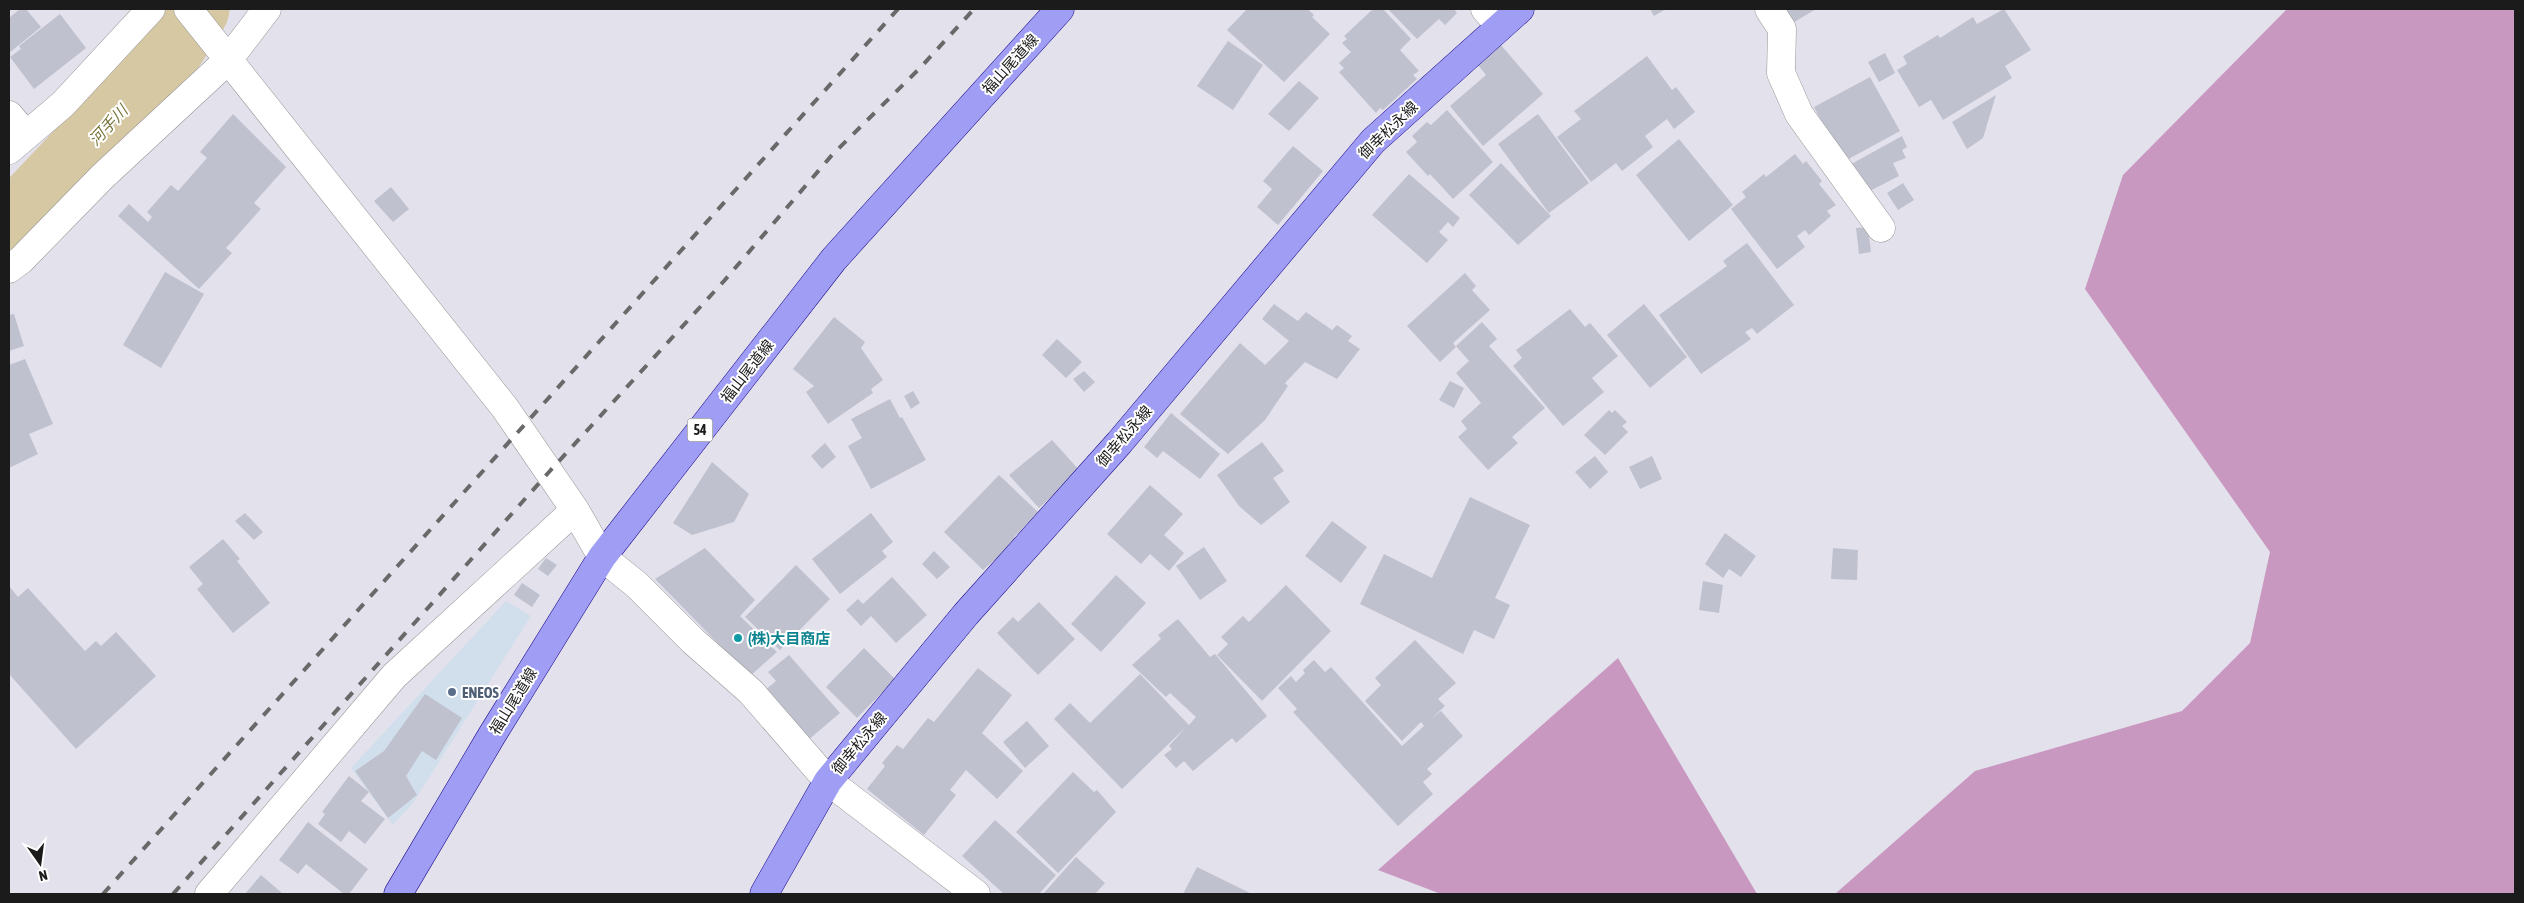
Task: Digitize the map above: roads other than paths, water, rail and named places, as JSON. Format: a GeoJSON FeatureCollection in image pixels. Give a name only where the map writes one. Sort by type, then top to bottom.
{"type":"FeatureCollection","features":[{"type":"Feature","properties":{"kind":"main road","name":"福山尾道線"},"geometry":{"type":"LineString","coordinates":[[398,894],[492,735],[602,557],[834,259],[1060,9]]}},
{"type":"Feature","properties":{"kind":"main road","name":"御幸松永線"},"geometry":{"type":"LineString","coordinates":[[764,894],[828,781],[966,614],[1119,443],[1373,141],[1502,14]]}},
{"type":"Feature","properties":{"kind":"street"},"geometry":{"type":"LineString","coordinates":[[9,114],[18,143],[63,104],[151,9]]}},
{"type":"Feature","properties":{"kind":"street"},"geometry":{"type":"LineString","coordinates":[[188,9],[499,400],[575,510],[602,557],[637,585],[693,640],[751,692],[828,781],[976,894]]}},
{"type":"Feature","properties":{"kind":"street"},"geometry":{"type":"LineString","coordinates":[[9,269],[21,260],[267,9]]}},
{"type":"Feature","properties":{"kind":"street"},"geometry":{"type":"LineString","coordinates":[[1769,9],[1782,29],[1781,73],[1799,114],[1881,228]]}},
{"type":"Feature","properties":{"kind":"street"},"geometry":{"type":"LineString","coordinates":[[210,894],[394,676],[575,510]]}},
{"type":"Feature","properties":{"kind":"waterway","name":"河手川"},"geometry":{"type":"LineString","coordinates":[[9,230],[143,88],[194,9]]}},
{"type":"Feature","properties":{"kind":"railway"},"geometry":{"type":"LineString","coordinates":[[103,894],[898,9]]}},
{"type":"Feature","properties":{"kind":"railway"},"geometry":{"type":"LineString","coordinates":[[173,894],[549,472],[724,281],[832,155],[920,68],[974,9]]}},
{"type":"Feature","properties":{"kind":"place","name":"(株)大目商店"},"geometry":{"type":"Point","coordinates":[738,638]}},
{"type":"Feature","properties":{"kind":"place","name":"ENEOS"},"geometry":{"type":"Point","coordinates":[452,692]}}]}
